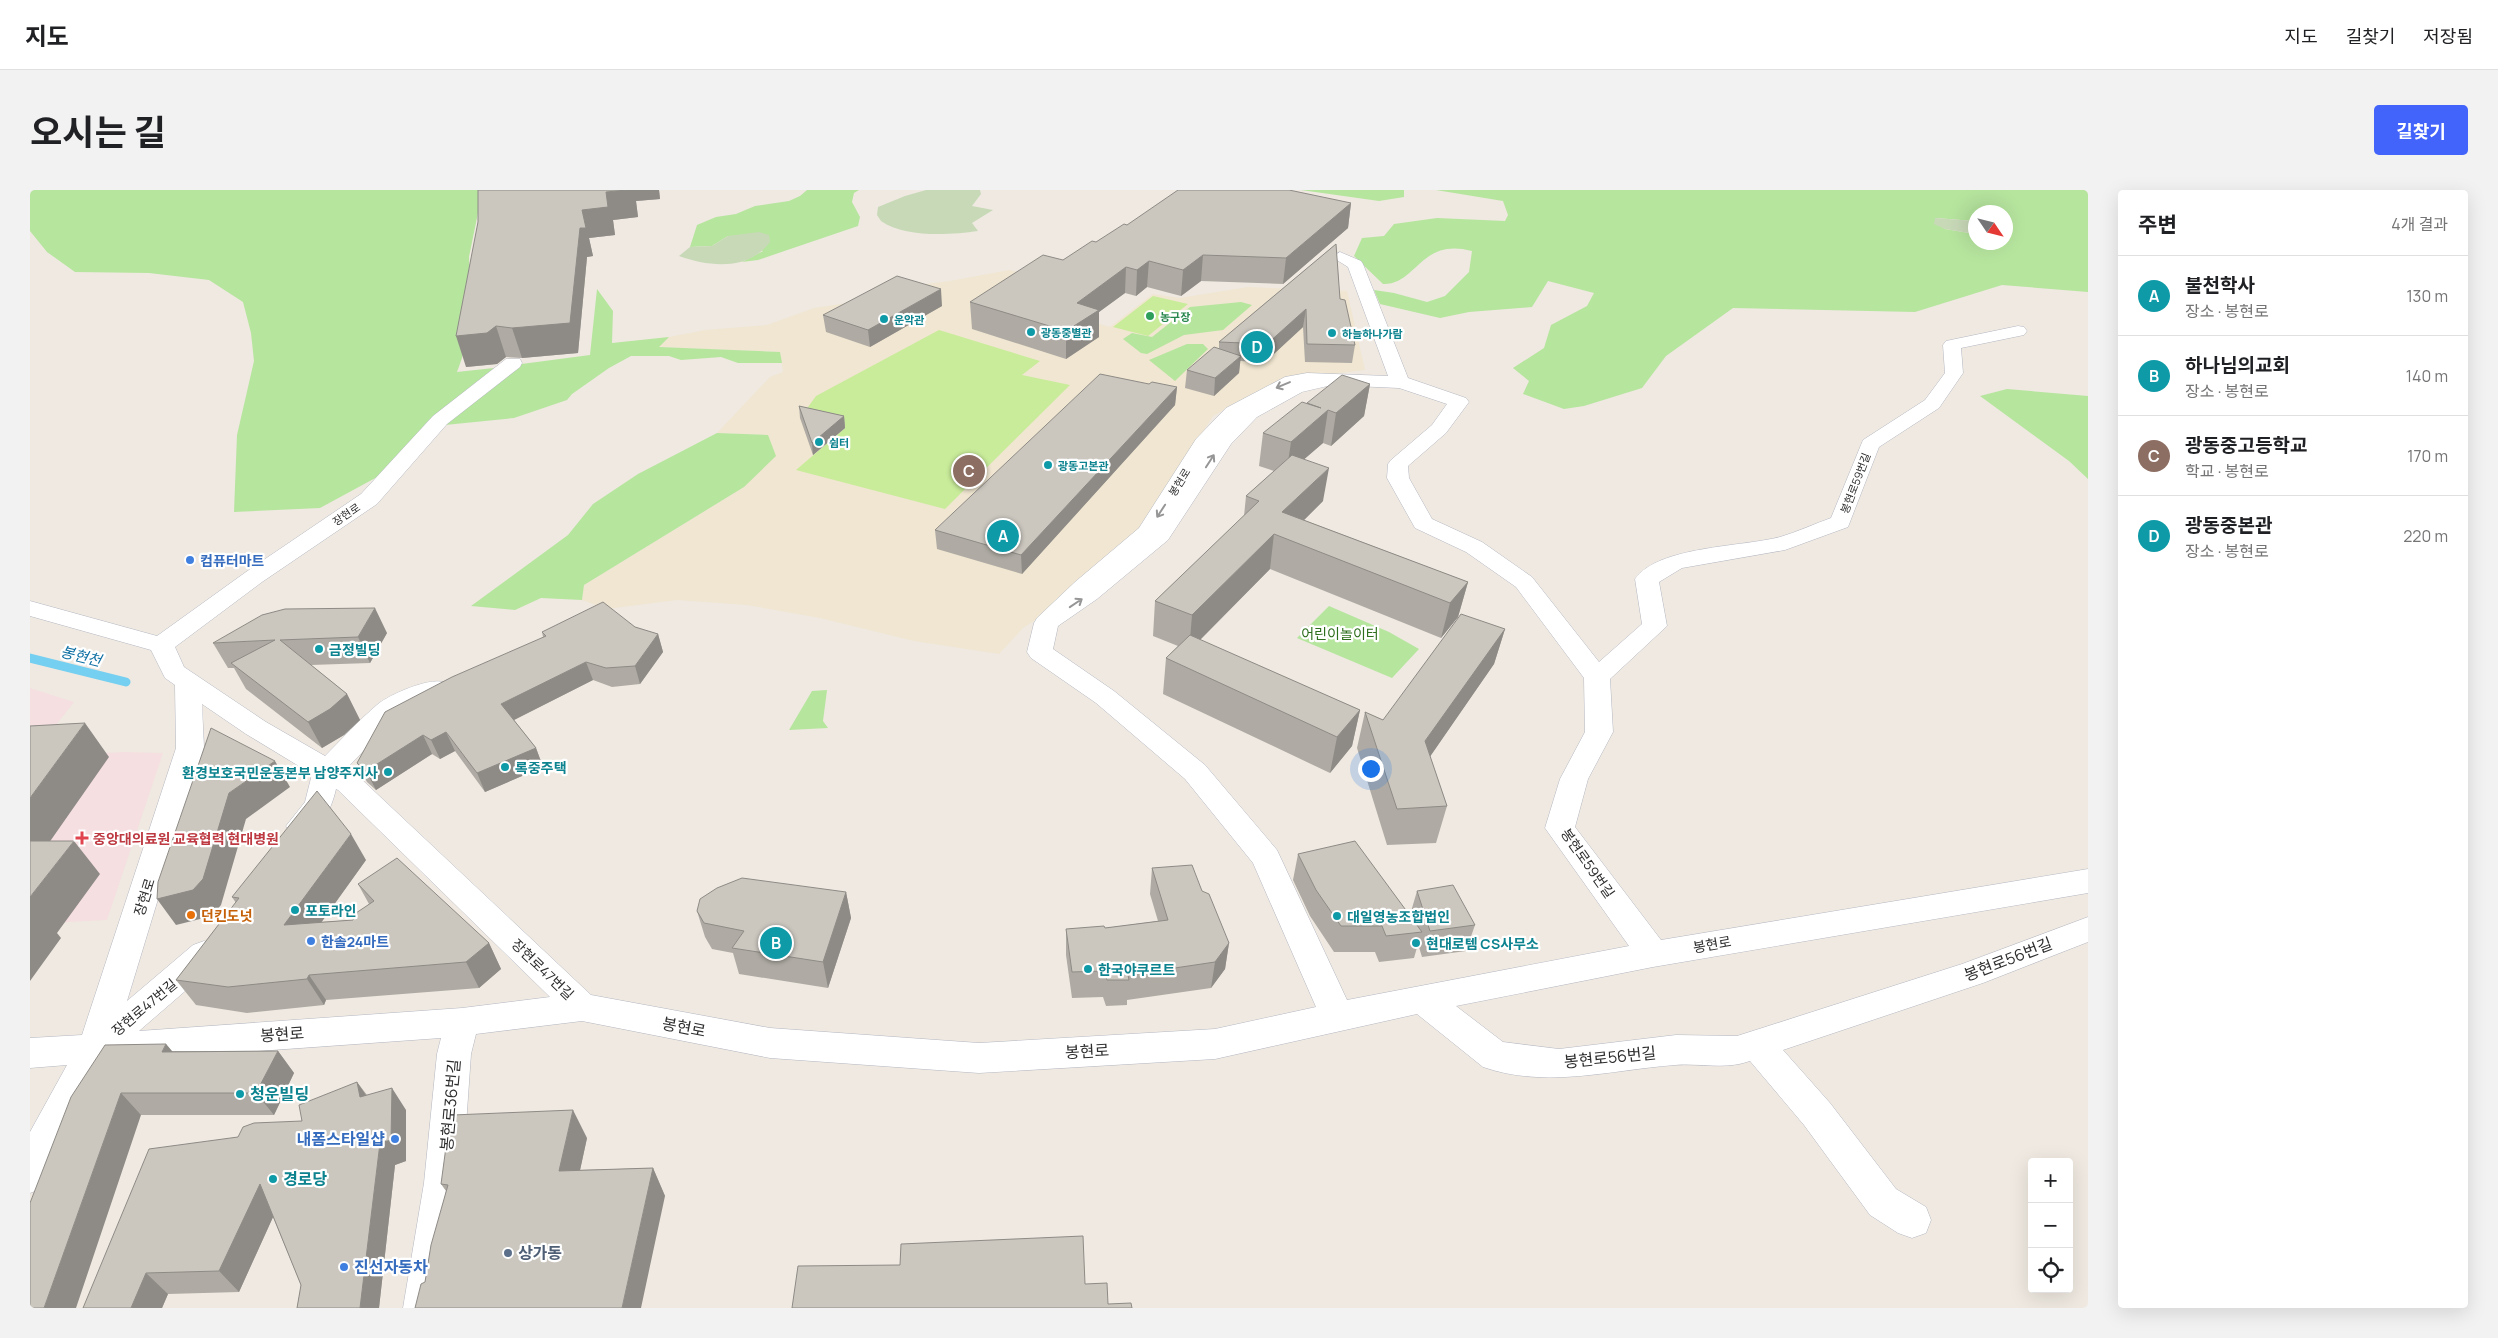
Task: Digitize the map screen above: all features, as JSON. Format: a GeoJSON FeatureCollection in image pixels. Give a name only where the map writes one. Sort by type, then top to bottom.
{"type":"FeatureCollection","features":[{"type":"Feature","properties":{"kind":"street"},"geometry":{"type":"LineString","coordinates":[[1340,257],[1354,264],[1400,382]]}},
{"type":"Feature","properties":{"kind":"street","name":"봉현로59번길"},"geometry":{"type":"LineString","coordinates":[[1653,954],[1560,828],[1574,779],[1599,732],[1598,677],[1655,626],[1647,579],[1675,562],[1785,543],[1840,522],[1870,444],[1932,404],[1954,373],[1952,345],[2018,331]]}},
{"type":"Feature","properties":{"kind":"street","name":"장현로"},"geometry":{"type":"LineString","coordinates":[[161,645],[254,577],[368,499],[440,420],[513,362]]}},
{"type":"Feature","properties":{"kind":"street","name":"봉현로"},"geometry":{"type":"LineString","coordinates":[[1337,1016],[1266,858],[1195,772],[1105,697],[1040,652],[1046,623],[1083,587],[1148,532],[1203,443],[1233,412],[1285,383],[1307,379],[1400,382],[1430,390],[1459,402],[1439,428],[1398,464],[1398,478],[1423,523],[1474,547],[1524,582],[1598,677]]}},
{"type":"Feature","properties":{"kind":"street"},"geometry":{"type":"LineString","coordinates":[[30,608],[161,645],[174,672],[188,682]]}},
{"type":"Feature","properties":{"kind":"street"},"geometry":{"type":"LineString","coordinates":[[283,850],[318,805],[326,770],[389,709],[453,679]]}},
{"type":"Feature","properties":{"kind":"street","name":"장현로"},"geometry":{"type":"LineString","coordinates":[[34,1157],[95,1047],[190,748],[188,682]]}},
{"type":"Feature","properties":{"kind":"street","name":"장현로47번길"},"geometry":{"type":"LineString","coordinates":[[188,682],[256,728],[348,783],[582,1007]]}},
{"type":"Feature","properties":{"kind":"street","name":"봉현로"},"geometry":{"type":"LineString","coordinates":[[30,1053],[462,1022],[582,1007],[770,1043],[979,1058],[1215,1044],[1421,998],[1653,954],[2088,881]]}},
{"type":"Feature","properties":{"kind":"street","name":"봉현로56번길"},"geometry":{"type":"LineString","coordinates":[[1421,998],[1495,1056],[1559,1064],[1676,1050],[1737,1051],[1971,974],[2088,929]]}},
{"type":"Feature","properties":{"kind":"street","name":"장현로47번길"},"geometry":{"type":"LineString","coordinates":[[95,1047],[196,964],[219,934]]}},
{"type":"Feature","properties":{"kind":"street","name":"봉현로36번길"},"geometry":{"type":"LineString","coordinates":[[424,1308],[442,1183],[454,1054],[462,1022]]}},
{"type":"Feature","properties":{"kind":"street"},"geometry":{"type":"LineString","coordinates":[[1757,1044],[1817,1114],[1883,1202],[1912,1220]]}},
{"type":"Feature","properties":{"kind":"shaded area"},"geometry":{"type":"Polygon","coordinates":[[[1009,270],[1041,277],[989,292],[1110,327],[1153,294],[1180,298],[1248,287],[1347,291],[1365,370],[1280,380],[1213,416],[1142,528],[1049,611],[1023,628],[999,654],[914,641],[820,618],[747,605],[677,600],[607,609],[582,600],[584,585],[744,487],[768,435],[717,433],[770,377],[783,372],[780,352],[658,347],[669,337],[705,330],[767,325],[814,308],[854,302],[887,289],[950,281],[1009,270]]]}},
{"type":"Feature","properties":{"kind":"shaded area","name":"중앙대의료원 교육협력 현대병원"},"geometry":{"type":"Polygon","coordinates":[[[30,688],[74,702],[35,752],[36,756],[125,752],[163,753],[107,920],[30,924],[30,688]]]}},
{"type":"Feature","properties":{"kind":"green space"},"geometry":{"type":"Polygon","coordinates":[[[30,190],[566,190],[479,208],[469,257],[470,294],[462,358],[457,372],[494,368],[429,420],[379,476],[320,508],[234,512],[237,435],[254,361],[251,333],[243,302],[209,280],[149,273],[75,272],[47,252],[30,231],[30,190]]]}},
{"type":"Feature","properties":{"kind":"green space"},"geometry":{"type":"Polygon","coordinates":[[[807,190],[859,190],[854,193],[852,202],[860,217],[858,226],[758,260],[742,262],[763,251],[728,236],[712,246],[690,247],[697,225],[716,217],[736,214],[755,206],[789,201],[807,190]]]}},
{"type":"Feature","properties":{"kind":"green space"},"geometry":{"type":"Polygon","coordinates":[[[926,190],[980,190],[981,194],[972,206],[993,210],[972,223],[978,231],[954,234],[915,233],[902,230],[881,221],[877,215],[878,207],[926,190]]]}},
{"type":"Feature","properties":{"kind":"green space"},"geometry":{"type":"Polygon","coordinates":[[[1301,190],[1404,190],[1404,197],[1379,201],[1301,190]]]}},
{"type":"Feature","properties":{"kind":"green space"},"geometry":{"type":"Polygon","coordinates":[[[1436,190],[2088,190],[2088,292],[2002,285],[1915,312],[1733,308],[1666,356],[1642,388],[1584,406],[1564,409],[1523,394],[1529,381],[1513,368],[1544,348],[1551,325],[1587,306],[1594,293],[1548,281],[1532,307],[1469,312],[1440,318],[1380,304],[1374,290],[1427,302],[1445,296],[1469,272],[1472,251],[1455,248],[1441,250],[1430,256],[1404,277],[1394,282],[1383,284],[1354,256],[1362,238],[1384,236],[1394,224],[1437,218],[1505,221],[1508,215],[1503,201],[1436,190]]]}},
{"type":"Feature","properties":{"kind":"green space"},"geometry":{"type":"Polygon","coordinates":[[[1935,218],[1968,220],[1968,233],[1945,229],[1934,224],[1935,218]]]}},
{"type":"Feature","properties":{"kind":"green space"},"geometry":{"type":"Polygon","coordinates":[[[759,232],[769,235],[770,242],[751,258],[740,262],[728,264],[703,263],[679,256],[690,247],[712,246],[728,236],[759,232]]]}},
{"type":"Feature","properties":{"kind":"green space"},"geometry":{"type":"Polygon","coordinates":[[[597,289],[613,311],[612,343],[669,337],[659,347],[780,352],[782,363],[738,363],[721,357],[681,360],[669,356],[631,356],[609,368],[572,394],[567,400],[514,418],[445,425],[514,365],[590,355],[597,289]]]}},
{"type":"Feature","properties":{"kind":"green space","name":"농구장"},"geometry":{"type":"Polygon","coordinates":[[[1153,296],[1188,304],[1148,336],[1113,327],[1153,296]]]}},
{"type":"Feature","properties":{"kind":"green space"},"geometry":{"type":"Polygon","coordinates":[[[1241,302],[1252,305],[1223,330],[1184,335],[1147,354],[1141,353],[1123,339],[1132,333],[1152,337],[1190,307],[1241,302]]]}},
{"type":"Feature","properties":{"kind":"green space"},"geometry":{"type":"Polygon","coordinates":[[[939,330],[1040,361],[1022,375],[1070,385],[945,509],[796,470],[845,428],[800,418],[816,396],[939,330]]]}},
{"type":"Feature","properties":{"kind":"green space"},"geometry":{"type":"Polygon","coordinates":[[[1187,344],[1203,344],[1208,349],[1175,381],[1149,360],[1187,344]]]}},
{"type":"Feature","properties":{"kind":"green space"},"geometry":{"type":"Polygon","coordinates":[[[2007,389],[2088,396],[2088,479],[2069,461],[1980,396],[2007,389]]]}},
{"type":"Feature","properties":{"kind":"green space"},"geometry":{"type":"Polygon","coordinates":[[[717,433],[768,435],[776,456],[744,487],[584,585],[582,600],[541,598],[515,610],[471,606],[568,535],[593,504],[638,474],[717,433]]]}},
{"type":"Feature","properties":{"kind":"green space","name":"어린이놀이터"},"geometry":{"type":"Polygon","coordinates":[[[1329,606],[1389,632],[1419,649],[1392,678],[1297,638],[1329,606]]]}},
{"type":"Feature","properties":{"kind":"green space"},"geometry":{"type":"Polygon","coordinates":[[[827,690],[823,721],[828,728],[789,730],[812,691],[827,690]]]}},
{"type":"Feature","properties":{"kind":"building"},"geometry":{"type":"Polygon","coordinates":[[[478,190],[627,190],[606,192],[608,207],[582,210],[586,228],[580,228],[570,323],[512,328],[496,326],[487,333],[456,336],[478,222],[478,190]]]}},
{"type":"Feature","properties":{"kind":"building"},"geometry":{"type":"Polygon","coordinates":[[[1178,190],[1289,190],[1351,203],[1286,258],[1203,255],[1183,270],[1149,261],[1137,270],[1126,267],[1077,303],[1099,310],[1066,331],[970,302],[1043,255],[1063,260],[1092,241],[1096,242],[1124,224],[1127,225],[1178,190]]]}},
{"type":"Feature","properties":{"kind":"building"},"geometry":{"type":"Polygon","coordinates":[[[1336,244],[1340,299],[1345,300],[1355,345],[1307,344],[1306,309],[1267,344],[1219,342],[1336,244]]]}},
{"type":"Feature","properties":{"kind":"building"},"geometry":{"type":"Polygon","coordinates":[[[897,276],[941,289],[868,330],[823,315],[897,276]]]}},
{"type":"Feature","properties":{"kind":"building"},"geometry":{"type":"Polygon","coordinates":[[[1214,347],[1241,356],[1215,378],[1187,370],[1214,347]]]}},
{"type":"Feature","properties":{"kind":"building"},"geometry":{"type":"Polygon","coordinates":[[[1100,374],[1149,384],[1152,382],[1177,387],[1021,555],[935,530],[1100,374]]]}},
{"type":"Feature","properties":{"kind":"building"},"geometry":{"type":"Polygon","coordinates":[[[1342,375],[1370,384],[1336,413],[1328,410],[1291,442],[1263,433],[1302,402],[1321,408],[1307,403],[1342,375]]]}},
{"type":"Feature","properties":{"kind":"building"},"geometry":{"type":"Polygon","coordinates":[[[799,406],[844,416],[812,443],[799,406]]]}},
{"type":"Feature","properties":{"kind":"building"},"geometry":{"type":"Polygon","coordinates":[[[1292,455],[1329,468],[1282,512],[1468,582],[1450,603],[1274,534],[1192,615],[1155,601],[1259,501],[1246,496],[1292,455]]]}},
{"type":"Feature","properties":{"kind":"building"},"geometry":{"type":"Polygon","coordinates":[[[603,602],[635,627],[658,634],[635,666],[606,668],[586,662],[501,704],[536,748],[477,773],[446,732],[431,740],[423,735],[366,771],[357,763],[385,712],[452,677],[546,636],[542,632],[603,602]]]}},
{"type":"Feature","properties":{"kind":"building"},"geometry":{"type":"Polygon","coordinates":[[[375,608],[358,637],[280,640],[347,694],[330,709],[308,722],[231,663],[275,640],[213,643],[262,615],[285,609],[375,608]]]}},
{"type":"Feature","properties":{"kind":"building"},"geometry":{"type":"Polygon","coordinates":[[[1461,614],[1505,629],[1425,741],[1447,806],[1397,809],[1365,712],[1383,720],[1461,614]]]}},
{"type":"Feature","properties":{"kind":"building"},"geometry":{"type":"Polygon","coordinates":[[[1190,635],[1360,710],[1337,737],[1166,658],[1190,635]]]}},
{"type":"Feature","properties":{"kind":"building"},"geometry":{"type":"Polygon","coordinates":[[[85,723],[30,798],[30,726],[85,723]]]}},
{"type":"Feature","properties":{"kind":"building"},"geometry":{"type":"Polygon","coordinates":[[[211,728],[275,761],[229,793],[203,879],[193,890],[157,899],[158,882],[211,728]]]}},
{"type":"Feature","properties":{"kind":"building"},"geometry":{"type":"Polygon","coordinates":[[[317,791],[351,834],[284,925],[353,920],[356,913],[374,901],[358,884],[397,858],[489,943],[466,962],[309,975],[307,979],[228,987],[176,980],[239,898],[232,897],[317,791]]]}},
{"type":"Feature","properties":{"kind":"building"},"geometry":{"type":"Polygon","coordinates":[[[30,841],[74,841],[30,897],[30,841]]]}},
{"type":"Feature","properties":{"kind":"building"},"geometry":{"type":"Polygon","coordinates":[[[1355,841],[1422,932],[1386,936],[1382,926],[1341,926],[1316,890],[1298,854],[1355,841]]]}},
{"type":"Feature","properties":{"kind":"building"},"geometry":{"type":"Polygon","coordinates":[[[1192,865],[1202,891],[1209,894],[1229,943],[1215,962],[1128,975],[1129,980],[1107,980],[1104,971],[1072,972],[1066,929],[1104,926],[1105,928],[1168,920],[1152,868],[1192,865]]]}},
{"type":"Feature","properties":{"kind":"building"},"geometry":{"type":"Polygon","coordinates":[[[742,878],[846,892],[823,962],[732,948],[744,931],[704,923],[697,911],[700,899],[717,888],[742,878]]]}},
{"type":"Feature","properties":{"kind":"building"},"geometry":{"type":"Polygon","coordinates":[[[1453,885],[1475,925],[1430,931],[1417,891],[1453,885]]]}},
{"type":"Feature","properties":{"kind":"building"},"geometry":{"type":"Polygon","coordinates":[[[166,1044],[162,1052],[278,1051],[256,1093],[121,1093],[44,1308],[30,1308],[30,1203],[71,1097],[105,1045],[166,1044]]]}},
{"type":"Feature","properties":{"kind":"building"},"geometry":{"type":"Polygon","coordinates":[[[357,1082],[360,1097],[392,1088],[391,1140],[380,1143],[360,1308],[297,1308],[301,1285],[260,1184],[219,1271],[146,1273],[131,1308],[83,1308],[149,1149],[238,1137],[243,1127],[254,1123],[302,1121],[299,1105],[357,1082]]]}},
{"type":"Feature","properties":{"kind":"building"},"geometry":{"type":"Polygon","coordinates":[[[573,1110],[559,1171],[653,1168],[622,1308],[415,1308],[421,1284],[425,1282],[431,1245],[448,1185],[441,1184],[448,1132],[453,1115],[573,1110]]]}},
{"type":"Feature","properties":{"kind":"building"},"geometry":{"type":"Polygon","coordinates":[[[1083,1236],[1085,1284],[1107,1283],[1108,1304],[1131,1303],[1132,1308],[792,1308],[798,1266],[900,1265],[901,1244],[1083,1236]]]}},
{"type":"Feature","properties":{"kind":"waterway","name":"봉현천"},"geometry":{"type":"LineString","coordinates":[[30,658],[126,682]]}},
{"type":"Feature","properties":{"kind":"place","name":"농구장"},"geometry":{"type":"Point","coordinates":[1150,316]}},
{"type":"Feature","properties":{"kind":"place","name":"운악관"},"geometry":{"type":"Point","coordinates":[884,319]}},
{"type":"Feature","properties":{"kind":"place","name":"광동중별관"},"geometry":{"type":"Point","coordinates":[1031,332]}},
{"type":"Feature","properties":{"kind":"place","name":"하늘하나가람"},"geometry":{"type":"Point","coordinates":[1332,333]}},
{"type":"Feature","properties":{"kind":"place","name":"광동중본관"},"geometry":{"type":"Point","coordinates":[1257,347]}},
{"type":"Feature","properties":{"kind":"place","name":"쉼터"},"geometry":{"type":"Point","coordinates":[819,442]}},
{"type":"Feature","properties":{"kind":"place","name":"광동고본관"},"geometry":{"type":"Point","coordinates":[1048,465]}},
{"type":"Feature","properties":{"kind":"place","name":"광동중고등학교"},"geometry":{"type":"Point","coordinates":[969,471]}},
{"type":"Feature","properties":{"kind":"place","name":"불천학사"},"geometry":{"type":"Point","coordinates":[1003,536]}},
{"type":"Feature","properties":{"kind":"place","name":"컴퓨터마트"},"geometry":{"type":"Point","coordinates":[190,560]}},
{"type":"Feature","properties":{"kind":"place","name":"금정빌딩"},"geometry":{"type":"Point","coordinates":[319,649]}},
{"type":"Feature","properties":{"kind":"place","name":"록중주택"},"geometry":{"type":"Point","coordinates":[505,767]}},
{"type":"Feature","properties":{"kind":"place","name":"환경보호국민운동본부 남양주지사"},"geometry":{"type":"Point","coordinates":[388,772]}},
{"type":"Feature","properties":{"kind":"place","name":"중앙대의료원 교육협력 현대병원"},"geometry":{"type":"Point","coordinates":[82,838]}},
{"type":"Feature","properties":{"kind":"place","name":"포토라인"},"geometry":{"type":"Point","coordinates":[295,910]}},
{"type":"Feature","properties":{"kind":"place","name":"던킨도넛"},"geometry":{"type":"Point","coordinates":[191,915]}},
{"type":"Feature","properties":{"kind":"place","name":"대일영농조합법인"},"geometry":{"type":"Point","coordinates":[1337,916]}},
{"type":"Feature","properties":{"kind":"place","name":"한솔24마트"},"geometry":{"type":"Point","coordinates":[311,941]}},
{"type":"Feature","properties":{"kind":"place","name":"하나님의교회"},"geometry":{"type":"Point","coordinates":[776,943]}},
{"type":"Feature","properties":{"kind":"place","name":"현대로템 CS사무소"},"geometry":{"type":"Point","coordinates":[1416,943]}},
{"type":"Feature","properties":{"kind":"place","name":"한국야쿠르트"},"geometry":{"type":"Point","coordinates":[1088,969]}},
{"type":"Feature","properties":{"kind":"place","name":"청운빌딩"},"geometry":{"type":"Point","coordinates":[240,1094]}},
{"type":"Feature","properties":{"kind":"place","name":"내폼스타일샵"},"geometry":{"type":"Point","coordinates":[395,1139]}},
{"type":"Feature","properties":{"kind":"place","name":"경로당"},"geometry":{"type":"Point","coordinates":[273,1179]}},
{"type":"Feature","properties":{"kind":"place","name":"상가동"},"geometry":{"type":"Point","coordinates":[508,1253]}},
{"type":"Feature","properties":{"kind":"place","name":"진선자동차"},"geometry":{"type":"Point","coordinates":[344,1267]}}]}
